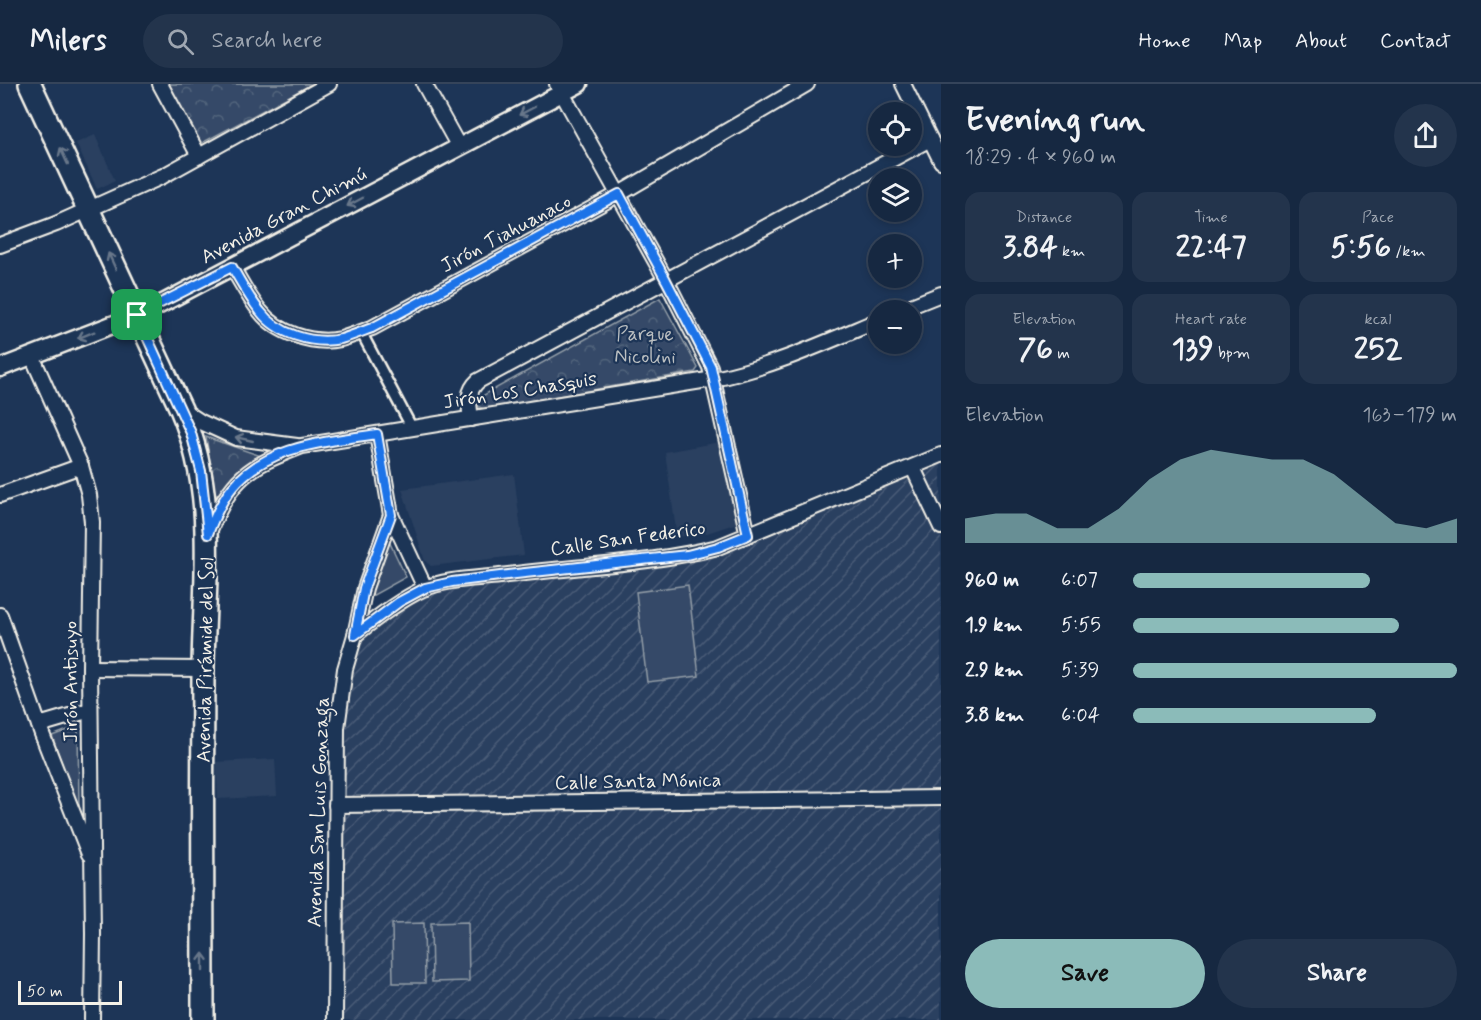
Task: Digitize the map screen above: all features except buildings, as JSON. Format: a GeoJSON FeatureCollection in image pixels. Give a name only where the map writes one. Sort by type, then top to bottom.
{"type":"FeatureCollection","features":[{"type":"Feature","properties":{"kind":"main road","name":"Avenida Pirámide del Sol"},"geometry":{"type":"LineString","coordinates":[[30,84],[181,409],[199,461],[208,534],[203,669],[203,1020]]}},
{"type":"Feature","properties":{"kind":"street"},"geometry":{"type":"LineString","coordinates":[[159,84],[199,156]]}},
{"type":"Feature","properties":{"kind":"street"},"geometry":{"type":"LineString","coordinates":[[0,245],[153,181],[329,84]]}},
{"type":"Feature","properties":{"kind":"street"},"geometry":{"type":"LineString","coordinates":[[424,84],[459,147]]}},
{"type":"Feature","properties":{"kind":"street","name":"Avenida Gran Chimú"},"geometry":{"type":"LineString","coordinates":[[0,368],[137,315],[459,147],[560,88],[579,84]]}},
{"type":"Feature","properties":{"kind":"street","name":"Jirón Tiahuanaco"},"geometry":{"type":"LineString","coordinates":[[232,267],[260,311],[272,324],[287,331],[320,340],[339,339],[361,332],[619,194],[807,84]]}},
{"type":"Feature","properties":{"kind":"street"},"geometry":{"type":"LineString","coordinates":[[903,84],[941,161]]}},
{"type":"Feature","properties":{"kind":"street"},"geometry":{"type":"LineString","coordinates":[[560,88],[666,280],[711,367],[748,535]]}},
{"type":"Feature","properties":{"kind":"street"},"geometry":{"type":"LineString","coordinates":[[471,419],[468,398],[470,390],[478,381],[930,139]]}},
{"type":"Feature","properties":{"kind":"street"},"geometry":{"type":"LineString","coordinates":[[922,302],[941,294]]}},
{"type":"Feature","properties":{"kind":"street","name":"Jirón Los Chasquis"},"geometry":{"type":"LineString","coordinates":[[208,534],[230,490],[247,472],[266,460],[302,446],[714,379],[782,361],[868,325]]}},
{"type":"Feature","properties":{"kind":"street"},"geometry":{"type":"LineString","coordinates":[[361,332],[412,428]]}},
{"type":"Feature","properties":{"kind":"street","name":"Jirón Antisuyo"},"geometry":{"type":"LineString","coordinates":[[32,356],[81,466],[89,495],[92,522],[90,668],[92,1020]]}},
{"type":"Feature","properties":{"kind":"street","name":"Jirón Los Chasquis"},"geometry":{"type":"LineString","coordinates":[[181,409],[201,422],[236,438],[302,446]]}},
{"type":"Feature","properties":{"kind":"street"},"geometry":{"type":"LineString","coordinates":[[377,434],[391,515],[425,588]]}},
{"type":"Feature","properties":{"kind":"street","name":"Calle San Federico"},"geometry":{"type":"LineString","coordinates":[[355,635],[399,602],[425,588],[484,578],[687,555],[718,547],[941,455]]}},
{"type":"Feature","properties":{"kind":"street"},"geometry":{"type":"LineString","coordinates":[[0,495],[81,466]]}},
{"type":"Feature","properties":{"kind":"street"},"geometry":{"type":"LineString","coordinates":[[913,468],[941,527]]}},
{"type":"Feature","properties":{"kind":"street","name":"Avenida San Luis Gonzaga"},"geometry":{"type":"LineString","coordinates":[[335,1020],[337,728],[345,669],[355,635],[364,588],[391,515]]}},
{"type":"Feature","properties":{"kind":"street"},"geometry":{"type":"LineString","coordinates":[[0,615],[39,725],[92,862]]}},
{"type":"Feature","properties":{"kind":"street"},"geometry":{"type":"LineString","coordinates":[[90,668],[203,669]]}},
{"type":"Feature","properties":{"kind":"street"},"geometry":{"type":"LineString","coordinates":[[39,725],[90,710]]}},
{"type":"Feature","properties":{"kind":"street","name":"Calle Santa Mónica"},"geometry":{"type":"LineString","coordinates":[[336,804],[941,798]]}},
{"type":"Feature","properties":{"kind":"shaded area"},"geometry":{"type":"Polygon","coordinates":[[[95,135],[115,181],[97,189],[76,143],[95,135]]]}},
{"type":"Feature","properties":{"kind":"shaded area"},"geometry":{"type":"Polygon","coordinates":[[[720,442],[740,522],[707,533],[677,537],[665,452],[720,442]]]}},
{"type":"Feature","properties":{"kind":"shaded area"},"geometry":{"type":"Polygon","coordinates":[[[941,453],[941,1020],[333,1020],[332,733],[357,640],[431,581],[719,544],[941,453]]]}},
{"type":"Feature","properties":{"kind":"shaded area"},"geometry":{"type":"Polygon","coordinates":[[[514,474],[524,555],[431,566],[425,561],[402,489],[514,474]]]}},
{"type":"Feature","properties":{"kind":"shaded area"},"geometry":{"type":"Polygon","coordinates":[[[275,759],[277,796],[218,799],[216,762],[275,759]]]}},
{"type":"Feature","properties":{"kind":"green space"},"geometry":{"type":"Polygon","coordinates":[[[167,84],[312,84],[200,144],[167,84]]]}},
{"type":"Feature","properties":{"kind":"green space","name":"Parque Nicolini"},"geometry":{"type":"Polygon","coordinates":[[[660,298],[698,368],[695,372],[484,409],[477,406],[476,401],[482,396],[660,298]]]}},
{"type":"Feature","properties":{"kind":"green space"},"geometry":{"type":"Polygon","coordinates":[[[206,437],[261,456],[231,482],[216,499],[206,437]]]}},
{"type":"Feature","properties":{"kind":"green space"},"geometry":{"type":"Polygon","coordinates":[[[388,539],[406,577],[370,597],[388,539]]]}},
{"type":"Feature","properties":{"kind":"green space"},"geometry":{"type":"Polygon","coordinates":[[[688,585],[699,676],[647,682],[636,592],[688,585]]]}},
{"type":"Feature","properties":{"kind":"green space"},"geometry":{"type":"Polygon","coordinates":[[[78,726],[79,811],[52,736],[78,726]]]}},
{"type":"Feature","properties":{"kind":"green space"},"geometry":{"type":"Polygon","coordinates":[[[468,922],[469,981],[432,982],[431,923],[468,922]]]}},
{"type":"Feature","properties":{"kind":"green space"},"geometry":{"type":"Polygon","coordinates":[[[424,923],[425,983],[393,983],[392,924],[424,923]]]}},
{"type":"Feature","properties":{"kind":"route"},"geometry":{"type":"LineString","coordinates":[[619,194],[711,367],[748,535],[718,547],[687,555],[452,582],[425,588],[399,602],[355,635],[364,588],[391,515],[377,434],[302,446],[266,460],[247,472],[230,490],[208,534],[201,471],[191,433],[137,315],[232,267],[260,311],[272,324],[303,337],[320,340],[339,339],[372,328],[619,194]]}}]}
